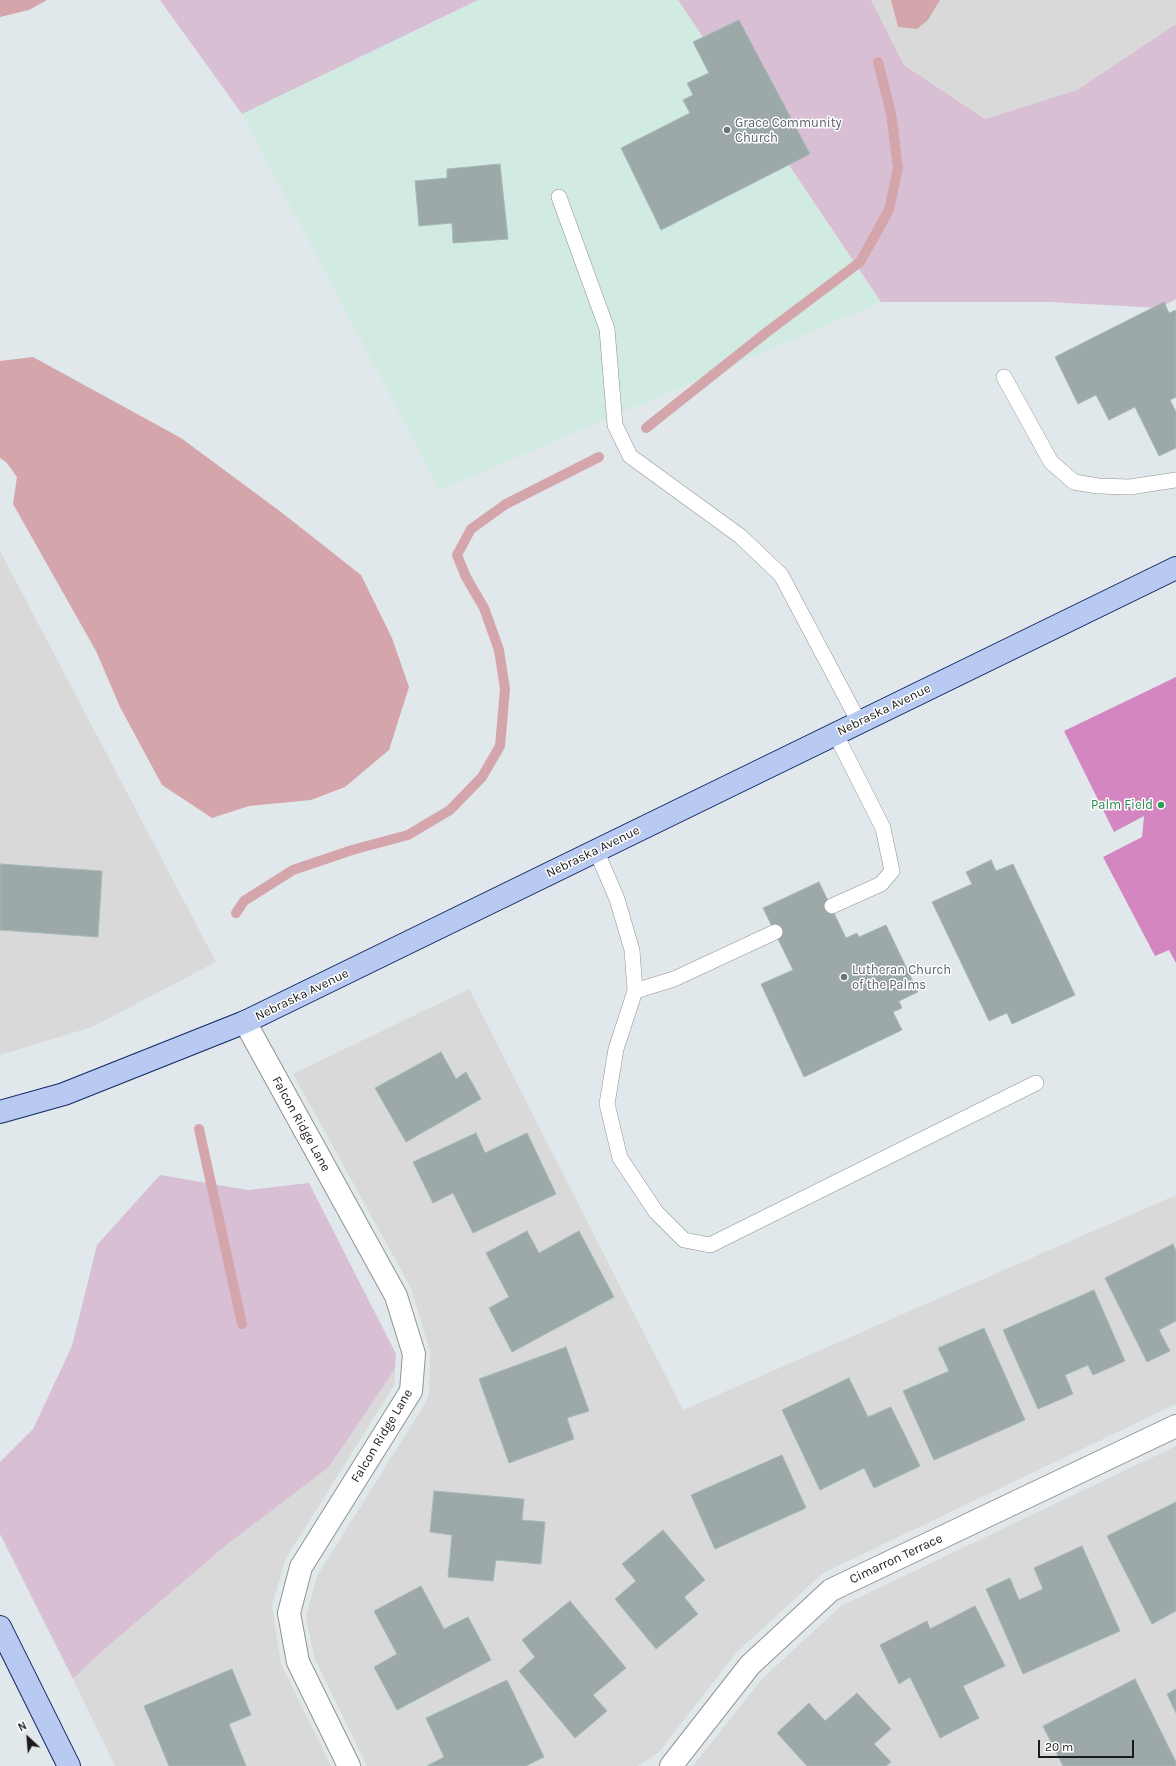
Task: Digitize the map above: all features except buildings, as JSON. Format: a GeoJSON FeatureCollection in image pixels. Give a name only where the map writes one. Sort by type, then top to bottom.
{"type":"FeatureCollection","features":[{"type":"Feature","properties":{"kind":"main road","name":"Nebraska Avenue"},"geometry":{"type":"LineString","coordinates":[[0,1112],[64,1094],[245,1022],[1176,568]]}},
{"type":"Feature","properties":{"kind":"main road"},"geometry":{"type":"LineString","coordinates":[[0,1627],[69,1766]]}},
{"type":"Feature","properties":{"kind":"street","name":"Falcon Ridge Lane"},"geometry":{"type":"LineString","coordinates":[[245,1022],[396,1296],[414,1354],[411,1391],[301,1567],[289,1613],[298,1662],[349,1766]]}},
{"type":"Feature","properties":{"kind":"street","name":"Cimarron Terrace"},"geometry":{"type":"LineString","coordinates":[[671,1766],[750,1665],[831,1590],[1176,1426]]}},
{"type":"Feature","properties":{"kind":"lane"},"geometry":{"type":"LineString","coordinates":[[559,197],[608,329],[615,425],[630,456],[740,536],[781,575],[859,722]]}},
{"type":"Feature","properties":{"kind":"lane"},"geometry":{"type":"LineString","coordinates":[[1004,378],[1051,462],[1074,482],[1098,486],[1130,487],[1176,480]]}},
{"type":"Feature","properties":{"kind":"lane"},"geometry":{"type":"LineString","coordinates":[[832,906],[881,884],[892,872],[883,828],[836,733]]}},
{"type":"Feature","properties":{"kind":"lane"},"geometry":{"type":"LineString","coordinates":[[596,850],[617,899],[632,950],[635,991],[616,1049],[607,1104],[620,1158],[656,1212],[684,1240],[710,1245],[1036,1084]]}},
{"type":"Feature","properties":{"kind":"lane"},"geometry":{"type":"LineString","coordinates":[[635,991],[674,979],[775,932]]}},
{"type":"Feature","properties":{"kind":"shaded area"},"geometry":{"type":"Polygon","coordinates":[[[0,0],[47,0],[29,10],[0,17],[0,0]]]}},
{"type":"Feature","properties":{"kind":"shaded area"},"geometry":{"type":"Polygon","coordinates":[[[160,0],[478,0],[242,114],[160,0]]]}},
{"type":"Feature","properties":{"kind":"shaded area"},"geometry":{"type":"Polygon","coordinates":[[[478,0],[678,0],[881,302],[440,490],[242,114],[478,0]]]}},
{"type":"Feature","properties":{"kind":"shaded area"},"geometry":{"type":"Polygon","coordinates":[[[678,0],[871,0],[904,65],[985,119],[1077,90],[1176,24],[1176,299],[1160,308],[1050,302],[881,302],[678,0]]]}},
{"type":"Feature","properties":{"kind":"shaded area"},"geometry":{"type":"Polygon","coordinates":[[[871,0],[891,0],[898,27],[917,29],[928,20],[940,0],[1176,0],[1176,24],[1077,90],[985,119],[904,65],[871,0]]]}},
{"type":"Feature","properties":{"kind":"shaded area"},"geometry":{"type":"Polygon","coordinates":[[[891,0],[940,0],[928,20],[917,29],[898,27],[891,0]]]}},
{"type":"Feature","properties":{"kind":"shaded area"},"geometry":{"type":"Polygon","coordinates":[[[33,357],[181,438],[281,512],[361,575],[392,638],[409,687],[389,750],[345,787],[311,800],[249,806],[212,818],[162,785],[120,707],[96,651],[13,504],[17,477],[6,462],[0,458],[0,361],[33,357]]]}},
{"type":"Feature","properties":{"kind":"shaded area"},"geometry":{"type":"Polygon","coordinates":[[[0,551],[216,962],[92,1027],[0,1055],[0,551]]]}},
{"type":"Feature","properties":{"kind":"shaded area"},"geometry":{"type":"Polygon","coordinates":[[[1176,677],[1176,963],[1169,950],[1155,956],[1103,857],[1142,837],[1144,816],[1114,832],[1064,731],[1176,677]]]}},
{"type":"Feature","properties":{"kind":"shaded area"},"geometry":{"type":"Polygon","coordinates":[[[469,989],[683,1410],[1176,1195],[1176,1404],[823,1573],[736,1653],[659,1752],[638,1766],[367,1766],[314,1657],[306,1616],[317,1576],[426,1402],[429,1394],[430,1351],[411,1288],[293,1074],[469,989]]]}},
{"type":"Feature","properties":{"kind":"shaded area"},"geometry":{"type":"Polygon","coordinates":[[[160,1175],[248,1190],[309,1183],[396,1354],[395,1369],[329,1467],[225,1546],[101,1652],[73,1679],[0,1534],[0,1462],[33,1429],[72,1346],[97,1245],[160,1175]]]}},
{"type":"Feature","properties":{"kind":"shaded area"},"geometry":{"type":"Polygon","coordinates":[[[395,1369],[395,1384],[285,1560],[272,1606],[281,1664],[331,1766],[115,1766],[73,1679],[101,1652],[225,1546],[329,1467],[395,1369]]]}},
{"type":"Feature","properties":{"kind":"shaded area"},"geometry":{"type":"Polygon","coordinates":[[[1176,1446],[1176,1766],[693,1766],[762,1679],[841,1606],[1176,1446]]]}},
{"type":"Feature","properties":{"kind":"waterway"},"geometry":{"type":"LineString","coordinates":[[646,428],[767,332],[860,262],[889,210],[898,168],[891,113],[878,62]]}},
{"type":"Feature","properties":{"kind":"waterway"},"geometry":{"type":"LineString","coordinates":[[236,913],[244,901],[293,870],[352,850],[408,835],[450,810],[482,777],[500,746],[505,689],[499,650],[484,608],[466,577],[457,555],[471,529],[506,504],[599,457]]}},
{"type":"Feature","properties":{"kind":"waterway"},"geometry":{"type":"LineString","coordinates":[[199,1129],[242,1324]]}},
{"type":"Feature","properties":{"kind":"place","name":"Grace Community Church"},"geometry":{"type":"Point","coordinates":[727,130]}},
{"type":"Feature","properties":{"kind":"place","name":"Palm Field"},"geometry":{"type":"Point","coordinates":[1161,805]}},
{"type":"Feature","properties":{"kind":"place","name":"Lutheran Church of the Palms"},"geometry":{"type":"Point","coordinates":[844,977]}}]}
